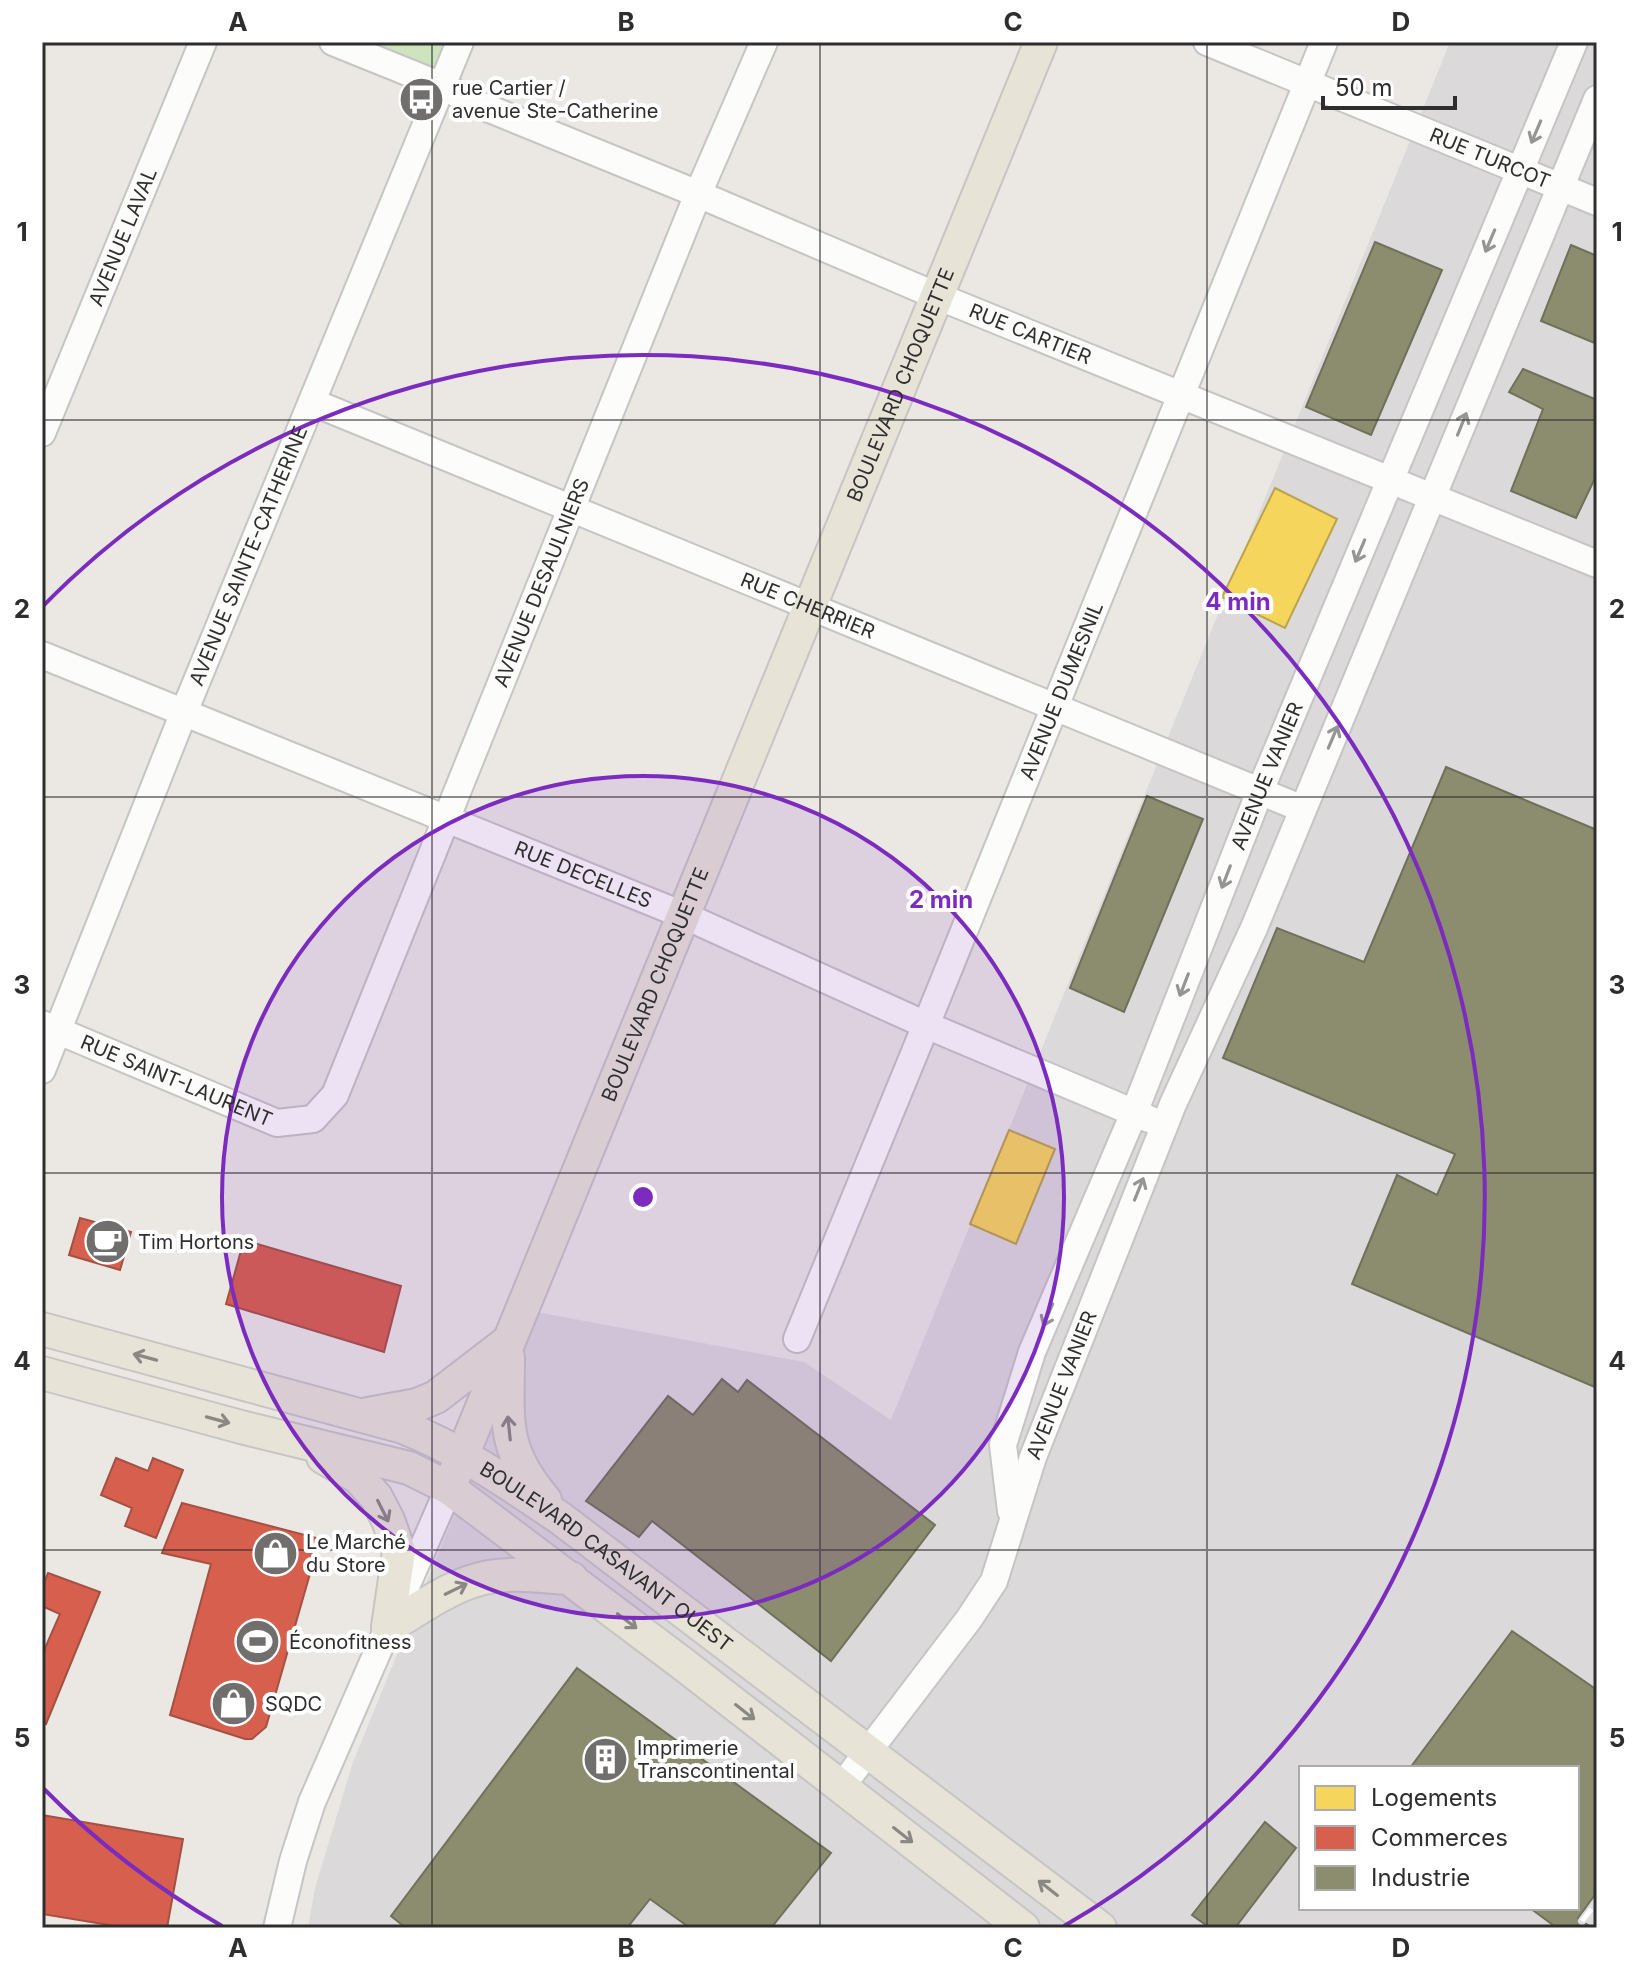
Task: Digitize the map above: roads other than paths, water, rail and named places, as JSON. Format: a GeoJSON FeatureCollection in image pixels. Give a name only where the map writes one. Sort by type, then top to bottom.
{"type":"FeatureCollection","features":[{"type":"Feature","properties":{"kind":"main road","name":"BOULEVARD CHOQUETTE"},"geometry":{"type":"LineString","coordinates":[[449,1488],[1041,42]]}},
{"type":"Feature","properties":{"kind":"main road","name":"BOULEVARD CASAVANT OUEST"},"geometry":{"type":"LineString","coordinates":[[42,1329],[363,1415],[423,1435],[500,1477],[560,1518],[869,1750],[1100,1928]]}},
{"type":"Feature","properties":{"kind":"main road"},"geometry":{"type":"LineString","coordinates":[[363,1415],[417,1405],[436,1397],[508,1342]]}},
{"type":"Feature","properties":{"kind":"main road"},"geometry":{"type":"LineString","coordinates":[[508,1342],[508,1431],[528,1479],[560,1518]]}},
{"type":"Feature","properties":{"kind":"main road","name":"BOULEVARD CASAVANT OUEST"},"geometry":{"type":"LineString","coordinates":[[42,1373],[409,1468],[449,1488],[571,1578],[1023,1928]]}},
{"type":"Feature","properties":{"kind":"main road"},"geometry":{"type":"LineString","coordinates":[[277,1435],[358,1477],[379,1502],[399,1551],[388,1627]]}},
{"type":"Feature","properties":{"kind":"main road"},"geometry":{"type":"LineString","coordinates":[[388,1627],[460,1585],[488,1577],[571,1578]]}},
{"type":"Feature","properties":{"kind":"street","name":"AVENUE LAVAL"},"geometry":{"type":"LineString","coordinates":[[42,433],[203,42]]}},
{"type":"Feature","properties":{"kind":"street","name":"RUE CARTIER"},"geometry":{"type":"LineString","coordinates":[[333,42],[937,296],[1597,564]]}},
{"type":"Feature","properties":{"kind":"street","name":"AVENUE SAINTE-CATHERINE"},"geometry":{"type":"LineString","coordinates":[[42,1070],[50,1028],[184,712],[460,42]]}},
{"type":"Feature","properties":{"kind":"street","name":"AVENUE DESAULNIERS"},"geometry":{"type":"LineString","coordinates":[[313,1119],[335,1095],[698,194],[764,42]]}},
{"type":"Feature","properties":{"kind":"street","name":"RUE TURCOT"},"geometry":{"type":"LineString","coordinates":[[1207,42],[1597,202]]}},
{"type":"Feature","properties":{"kind":"street","name":"AVENUE DUMESNIL"},"geometry":{"type":"LineString","coordinates":[[797,1339],[1324,42]]}},
{"type":"Feature","properties":{"kind":"street","name":"AVENUE VANIER"},"geometry":{"type":"LineString","coordinates":[[1013,1522],[1003,1445],[1032,1352],[1134,1113],[1260,791],[1574,42]]}},
{"type":"Feature","properties":{"kind":"street","name":"AVENUE VANIER"},"geometry":{"type":"LineString","coordinates":[[841,1787],[984,1600],[994,1581],[1033,1457],[1109,1261],[1165,1125],[1254,928],[1597,99]]}},
{"type":"Feature","properties":{"kind":"street","name":"RUE CHERRIER"},"geometry":{"type":"LineString","coordinates":[[312,402],[1303,809]]}},
{"type":"Feature","properties":{"kind":"street","name":"RUE DECELLES"},"geometry":{"type":"LineString","coordinates":[[42,655],[683,915],[926,1025],[1165,1125]]}},
{"type":"Feature","properties":{"kind":"street"},"geometry":{"type":"LineString","coordinates":[[1213,912],[1254,928]]}},
{"type":"Feature","properties":{"kind":"street","name":"RUE SAINT-LAURENT"},"geometry":{"type":"LineString","coordinates":[[50,1028],[277,1123],[313,1119]]}},
{"type":"Feature","properties":{"kind":"street"},"geometry":{"type":"LineString","coordinates":[[1079,1243],[1109,1261]]}},
{"type":"Feature","properties":{"kind":"street","name":"BOULEVARD CHOQUETTE"},"geometry":{"type":"LineString","coordinates":[[277,1928],[293,1861],[312,1802],[449,1488]]}},
{"type":"Feature","properties":{"kind":"railway"},"geometry":{"type":"LineString","coordinates":[[1582,1921],[1597,1902]]}},
{"type":"Feature","properties":{"kind":"place","name":"rue Cartier / avenue Ste-Catherine"},"geometry":{"type":"Point","coordinates":[421,99]}},
{"type":"Feature","properties":{"kind":"place","name":"Tim Hortons"},"geometry":{"type":"Point","coordinates":[107,1242]}},
{"type":"Feature","properties":{"kind":"place","name":"Le Marché du Store"},"geometry":{"type":"Point","coordinates":[275,1553]}},
{"type":"Feature","properties":{"kind":"place","name":"Éconofitness"},"geometry":{"type":"Point","coordinates":[258,1642]}},
{"type":"Feature","properties":{"kind":"place","name":"SQDC"},"geometry":{"type":"Point","coordinates":[234,1704]}},
{"type":"Feature","properties":{"kind":"place","name":"Imprimerie Transcontinental"},"geometry":{"type":"Point","coordinates":[606,1760]}}]}
